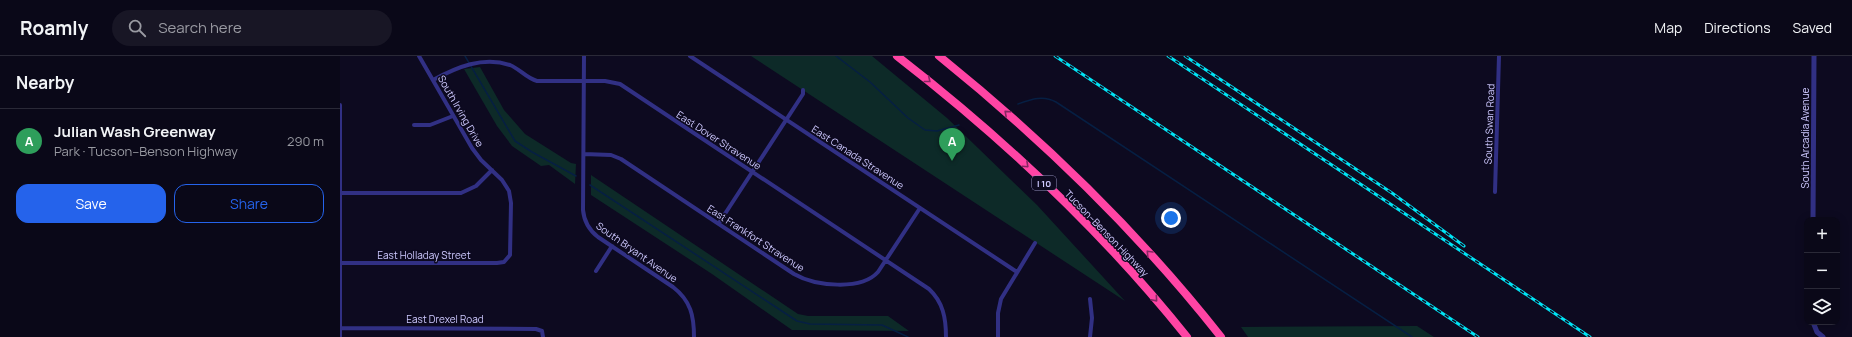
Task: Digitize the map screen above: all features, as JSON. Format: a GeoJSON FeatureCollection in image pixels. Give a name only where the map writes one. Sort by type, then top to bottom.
{"type":"FeatureCollection","features":[{"type":"Feature","properties":{"kind":"highway","name":"Tucson–Benson Highway"},"geometry":{"type":"LineString","coordinates":[[897,56],[973,118],[1035,174],[1102,241],[1187,337]]}},
{"type":"Feature","properties":{"kind":"highway","name":"Tucson–Benson Highway"},"geometry":{"type":"LineString","coordinates":[[939,56],[1006,112],[1077,178],[1153,257],[1221,337]]}},
{"type":"Feature","properties":{"kind":"street","name":"South Irving Drive"},"geometry":{"type":"LineString","coordinates":[[419,56],[472,148],[504,182],[511,198],[511,251],[507,260]]}},
{"type":"Feature","properties":{"kind":"street","name":"South Bryant Avenue"},"geometry":{"type":"LineString","coordinates":[[584,56],[583,210],[585,220],[594,234],[673,287],[684,297],[692,313],[694,337]]}},
{"type":"Feature","properties":{"kind":"street","name":"East Canada Stravenue"},"geometry":{"type":"LineString","coordinates":[[690,56],[1017,272]]}},
{"type":"Feature","properties":{"kind":"street","name":"South Swan Road"},"geometry":{"type":"LineString","coordinates":[[1495,192],[1499,56]]}},
{"type":"Feature","properties":{"kind":"street","name":"South Arcadia Avenue"},"geometry":{"type":"LineString","coordinates":[[1813,217],[1814,56]]}},
{"type":"Feature","properties":{"kind":"street","name":"East Dover Stravenue"},"geometry":{"type":"LineString","coordinates":[[433,80],[461,65],[477,61],[501,62],[508,64],[529,78],[537,81],[611,82],[624,86],[929,289],[937,298],[944,315],[946,337]]}},
{"type":"Feature","properties":{"kind":"street"},"geometry":{"type":"LineString","coordinates":[[718,224],[787,120],[803,90]]}},
{"type":"Feature","properties":{"kind":"street"},"geometry":{"type":"LineString","coordinates":[[340,105],[340,337]]}},
{"type":"Feature","properties":{"kind":"street"},"geometry":{"type":"LineString","coordinates":[[414,125],[433,124],[453,116]]}},
{"type":"Feature","properties":{"kind":"street","name":"East Frankfort Stravenue"},"geometry":{"type":"LineString","coordinates":[[584,154],[611,155],[621,159],[794,274],[816,282],[852,284],[864,282],[876,274],[920,208]]}},
{"type":"Feature","properties":{"kind":"street"},"geometry":{"type":"LineString","coordinates":[[341,193],[461,193],[478,185],[492,170]]}},
{"type":"Feature","properties":{"kind":"street"},"geometry":{"type":"LineString","coordinates":[[998,337],[999,303],[1035,243]]}},
{"type":"Feature","properties":{"kind":"street"},"geometry":{"type":"LineString","coordinates":[[596,271],[612,246]]}},
{"type":"Feature","properties":{"kind":"street","name":"East Holladay Street"},"geometry":{"type":"LineString","coordinates":[[341,263],[497,263],[507,260]]}},
{"type":"Feature","properties":{"kind":"street"},"geometry":{"type":"LineString","coordinates":[[1090,299],[1092,318],[1090,337]]}},
{"type":"Feature","properties":{"kind":"street"},"geometry":{"type":"LineString","coordinates":[[1814,325],[1822,336]]}},
{"type":"Feature","properties":{"kind":"street","name":"East Drexel Road"},"geometry":{"type":"LineString","coordinates":[[340,328],[536,329],[542,331],[543,337]]}},
{"type":"Feature","properties":{"kind":"green space"},"geometry":{"type":"Polygon","coordinates":[[[751,56],[872,56],[947,118],[1037,205],[1125,301],[751,56]]]}},
{"type":"Feature","properties":{"kind":"green space"},"geometry":{"type":"Polygon","coordinates":[[[480,67],[504,110],[525,134],[571,163],[576,164],[575,184],[549,165],[541,166],[512,146],[497,126],[464,69],[480,67]]]}},
{"type":"Feature","properties":{"kind":"green space"},"geometry":{"type":"Polygon","coordinates":[[[591,175],[798,314],[808,316],[888,316],[909,331],[792,330],[712,274],[591,195],[591,175]]]}},
{"type":"Feature","properties":{"kind":"green space"},"geometry":{"type":"Polygon","coordinates":[[[1417,326],[1434,337],[1248,337],[1241,327],[1417,326]]]}},
{"type":"Feature","properties":{"kind":"waterway"},"geometry":{"type":"LineString","coordinates":[[465,56],[515,141],[576,176]]}},
{"type":"Feature","properties":{"kind":"waterway"},"geometry":{"type":"LineString","coordinates":[[836,56],[870,82],[908,118],[925,130],[937,131],[959,125]]}},
{"type":"Feature","properties":{"kind":"waterway"},"geometry":{"type":"LineString","coordinates":[[1018,104],[1033,99],[1042,98],[1056,102],[1412,337]]}},
{"type":"Feature","properties":{"kind":"waterway"},"geometry":{"type":"LineString","coordinates":[[590,185],[797,321],[810,324],[882,325],[908,337]]}},
{"type":"Feature","properties":{"kind":"railway"},"geometry":{"type":"LineString","coordinates":[[1055,56],[1478,337]]}},
{"type":"Feature","properties":{"kind":"railway"},"geometry":{"type":"LineString","coordinates":[[1168,56],[1590,337]]}},
{"type":"Feature","properties":{"kind":"railway"},"geometry":{"type":"LineString","coordinates":[[1185,56],[1392,193],[1464,246]]}},
{"type":"Feature","properties":{"kind":"place","name":"Julian Wash Greenway"},"geometry":{"type":"Point","coordinates":[952,161]}}]}
